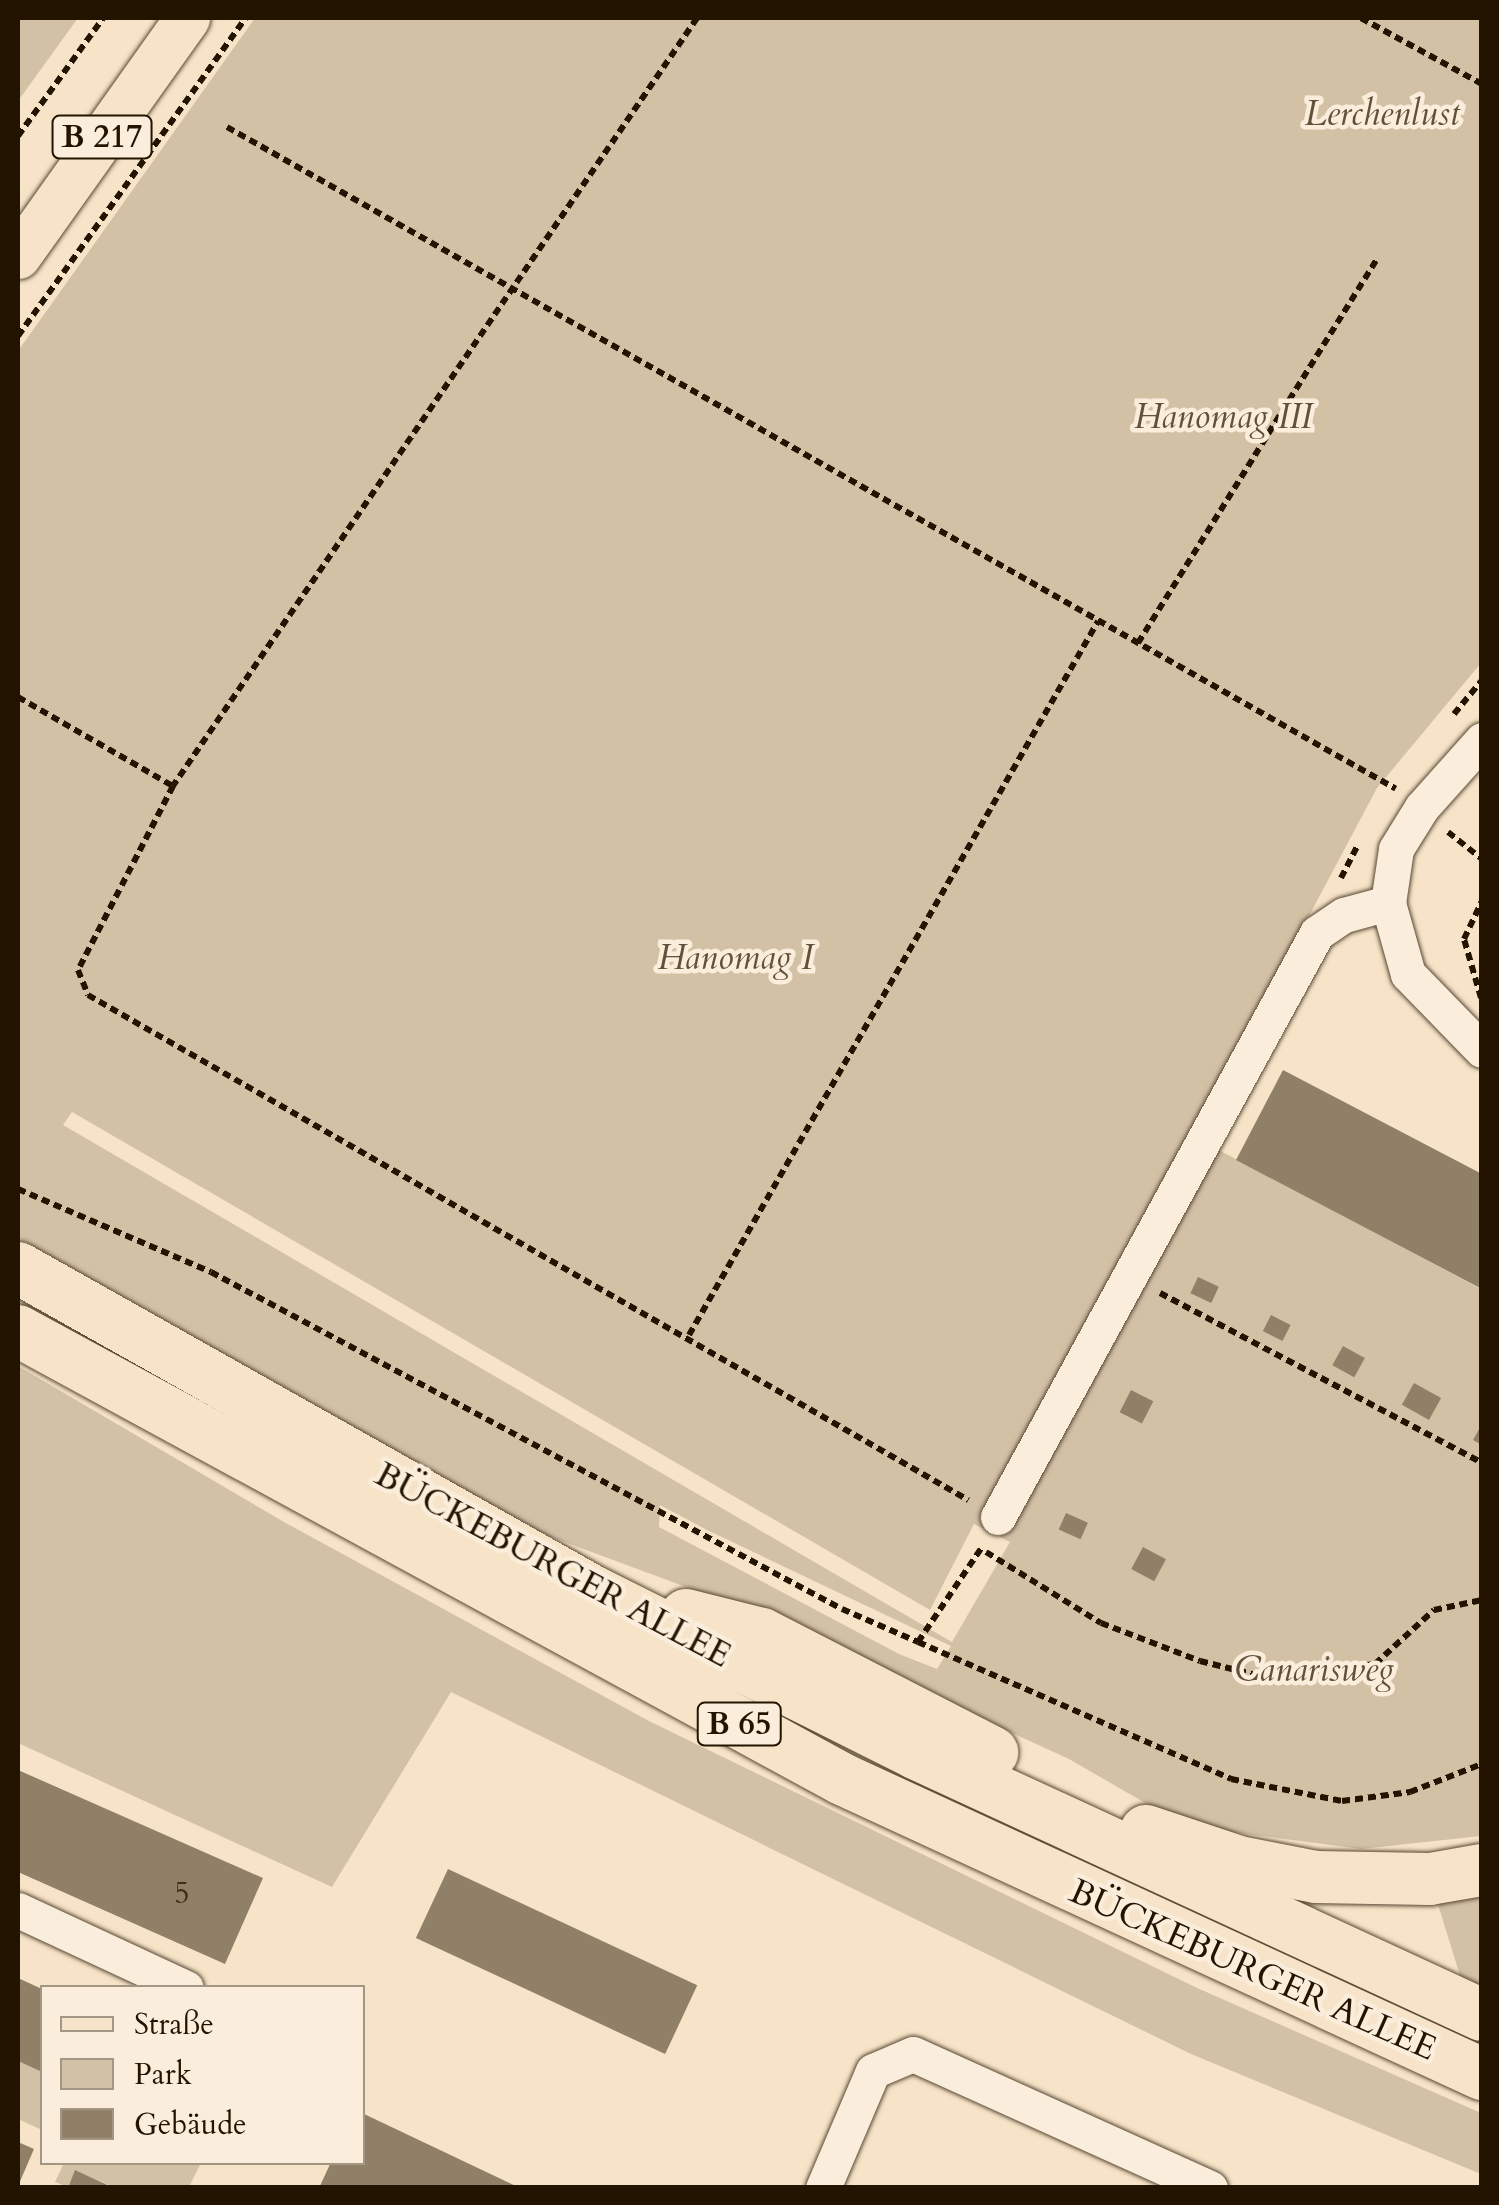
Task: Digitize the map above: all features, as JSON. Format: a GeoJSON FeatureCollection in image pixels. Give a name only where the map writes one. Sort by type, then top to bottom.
{"type":"FeatureCollection","features":[{"type":"Feature","properties":{"kind":"highway","name":"BÜCKEBURGER ALLEE"},"geometry":{"type":"LineString","coordinates":[[18,1268],[592,1591],[968,1779],[1482,2015]]}},
{"type":"Feature","properties":{"kind":"highway","name":"BÜCKEBURGER ALLEE"},"geometry":{"type":"LineString","coordinates":[[18,1332],[842,1779],[1482,2074]]}},
{"type":"Feature","properties":{"kind":"highway"},"geometry":{"type":"LineString","coordinates":[[592,1591],[762,1634],[1160,1838],[1316,1877],[1430,1879],[1482,1870]]}},
{"type":"Feature","properties":{"kind":"main road","name":"B 217"},"geometry":{"type":"LineString","coordinates":[[18,256],[187,18]]}},
{"type":"Feature","properties":{"kind":"street"},"geometry":{"type":"LineString","coordinates":[[1482,740],[1422,807],[1396,850],[1388,904],[1408,974],[1482,1050]]}},
{"type":"Feature","properties":{"kind":"street"},"geometry":{"type":"LineString","coordinates":[[998,1517],[1317,933],[1344,915],[1388,904]]}},
{"type":"Feature","properties":{"kind":"street"},"geometry":{"type":"LineString","coordinates":[[18,1910],[180,1985]]}},
{"type":"Feature","properties":{"kind":"street"},"geometry":{"type":"LineString","coordinates":[[822,2188],[873,2071],[912,2054],[1210,2188]]}},
{"type":"Feature","properties":{"kind":"path"},"geometry":{"type":"LineString","coordinates":[[18,136],[103,18]]}},
{"type":"Feature","properties":{"kind":"path"},"geometry":{"type":"LineString","coordinates":[[18,336],[246,18]]}},
{"type":"Feature","properties":{"kind":"path"},"geometry":{"type":"LineString","coordinates":[[697,18],[173,786],[78,970],[88,995],[689,1336],[998,1517],[918,1642]]}},
{"type":"Feature","properties":{"kind":"path"},"geometry":{"type":"LineString","coordinates":[[1360,18],[1482,84]]}},
{"type":"Feature","properties":{"kind":"path"},"geometry":{"type":"LineString","coordinates":[[227,127],[1422,807]]}},
{"type":"Feature","properties":{"kind":"path"},"geometry":{"type":"LineString","coordinates":[[1138,643],[1376,259]]}},
{"type":"Feature","properties":{"kind":"path"},"geometry":{"type":"LineString","coordinates":[[689,1336],[1098,621]]}},
{"type":"Feature","properties":{"kind":"path"},"geometry":{"type":"LineString","coordinates":[[18,697],[173,786]]}},
{"type":"Feature","properties":{"kind":"path"},"geometry":{"type":"LineString","coordinates":[[1482,900],[1464,939],[1482,999]]}},
{"type":"Feature","properties":{"kind":"path"},"geometry":{"type":"LineString","coordinates":[[18,1189],[211,1272],[791,1583],[1231,1780],[1342,1801],[1410,1792],[1482,1764]]}},
{"type":"Feature","properties":{"kind":"path"},"geometry":{"type":"LineString","coordinates":[[1129,1277],[1482,1463]]}},
{"type":"Feature","properties":{"kind":"path"},"geometry":{"type":"LineString","coordinates":[[980,1549],[1101,1623],[1200,1662],[1264,1677],[1375,1664],[1434,1610],[1482,1600]]}},
{"type":"Feature","properties":{"kind":"green space"},"geometry":{"type":"Polygon","coordinates":[[[18,18],[78,18],[18,101],[18,18]]]}},
{"type":"Feature","properties":{"kind":"green space","name":"Hanomag I"},"geometry":{"type":"Polygon","coordinates":[[[255,18],[1481,18],[1481,663],[1377,788],[1192,1136],[1481,1289],[1481,1836],[1361,1849],[1185,1826],[1069,1759],[729,1603],[508,1521],[18,1243],[18,351],[255,18]],[[72,1112],[63,1125],[952,1642],[1010,1542],[974,1524],[930,1610],[72,1112]],[[660,1505],[659,1527],[899,1654],[937,1669],[951,1646],[707,1530],[660,1505]]]}},
{"type":"Feature","properties":{"kind":"green space"},"geometry":{"type":"Polygon","coordinates":[[[18,1366],[284,1522],[649,1721],[1195,1987],[1481,2113],[1481,2174],[1191,2054],[451,1692],[332,1887],[18,1743],[18,1366]]]}},
{"type":"Feature","properties":{"kind":"green space"},"geometry":{"type":"Polygon","coordinates":[[[1481,1892],[1481,1988],[1461,1979],[1436,1898],[1481,1892]]]}},
{"type":"Feature","properties":{"kind":"green space"},"geometry":{"type":"Polygon","coordinates":[[[18,2061],[40,2071],[40,2129],[18,2119],[18,2061]]]}},
{"type":"Feature","properties":{"kind":"green space"},"geometry":{"type":"Polygon","coordinates":[[[63,2165],[200,2165],[189,2187],[114,2187],[76,2171],[68,2187],[55,2182],[63,2165]]]}},
{"type":"Feature","properties":{"kind":"building"},"geometry":{"type":"Polygon","coordinates":[[[1283,1070],[1482,1174],[1482,1289],[1236,1160],[1283,1070]]]}},
{"type":"Feature","properties":{"kind":"building"},"geometry":{"type":"Polygon","coordinates":[[[1198,1277],[1219,1287],[1211,1303],[1190,1293],[1198,1277]]]}},
{"type":"Feature","properties":{"kind":"building"},"geometry":{"type":"Polygon","coordinates":[[[1271,1315],[1291,1325],[1282,1341],[1263,1331],[1271,1315]]]}},
{"type":"Feature","properties":{"kind":"building"},"geometry":{"type":"Polygon","coordinates":[[[1343,1346],[1365,1358],[1354,1377],[1332,1365],[1343,1346]]]}},
{"type":"Feature","properties":{"kind":"building"},"geometry":{"type":"Polygon","coordinates":[[[1414,1383],[1441,1398],[1429,1420],[1402,1405],[1414,1383]]]}},
{"type":"Feature","properties":{"kind":"building"},"geometry":{"type":"Polygon","coordinates":[[[1131,1390],[1153,1401],[1142,1424],[1120,1412],[1131,1390]]]}},
{"type":"Feature","properties":{"kind":"building"},"geometry":{"type":"Polygon","coordinates":[[[1482,1424],[1482,1445],[1473,1440],[1482,1424]]]}},
{"type":"Feature","properties":{"kind":"building"},"geometry":{"type":"Polygon","coordinates":[[[1066,1513],[1088,1523],[1081,1539],[1059,1529],[1066,1513]]]}},
{"type":"Feature","properties":{"kind":"building"},"geometry":{"type":"Polygon","coordinates":[[[1143,1547],[1166,1559],[1154,1581],[1131,1569],[1143,1547]]]}},
{"type":"Feature","properties":{"kind":"building"},"geometry":{"type":"Polygon","coordinates":[[[18,1770],[263,1878],[225,1964],[18,1872],[18,1770]]]}},
{"type":"Feature","properties":{"kind":"building"},"geometry":{"type":"Polygon","coordinates":[[[448,1869],[697,1985],[665,2054],[416,1938],[448,1869]]]}},
{"type":"Feature","properties":{"kind":"building"},"geometry":{"type":"Polygon","coordinates":[[[18,1978],[40,1988],[40,2071],[18,2061],[18,1978]]]}},
{"type":"Feature","properties":{"kind":"building"},"geometry":{"type":"Polygon","coordinates":[[[365,2114],[520,2188],[319,2188],[330,2165],[365,2165],[365,2114]]]}},
{"type":"Feature","properties":{"kind":"building"},"geometry":{"type":"Polygon","coordinates":[[[18,2142],[34,2149],[18,2186],[18,2142]]]}},
{"type":"Feature","properties":{"kind":"building"},"geometry":{"type":"Polygon","coordinates":[[[75,2170],[114,2188],[68,2188],[75,2170]]]}},
{"type":"Feature","properties":{"kind":"park label","name":"Lerchenlust"},"geometry":{"type":"Point","coordinates":[1382,114]}},
{"type":"Feature","properties":{"kind":"park label","name":"Hanomag III"},"geometry":{"type":"Point","coordinates":[1223,417]}},
{"type":"Feature","properties":{"kind":"park label","name":"Canarisweg"},"geometry":{"type":"Point","coordinates":[1314,1670]}}]}
